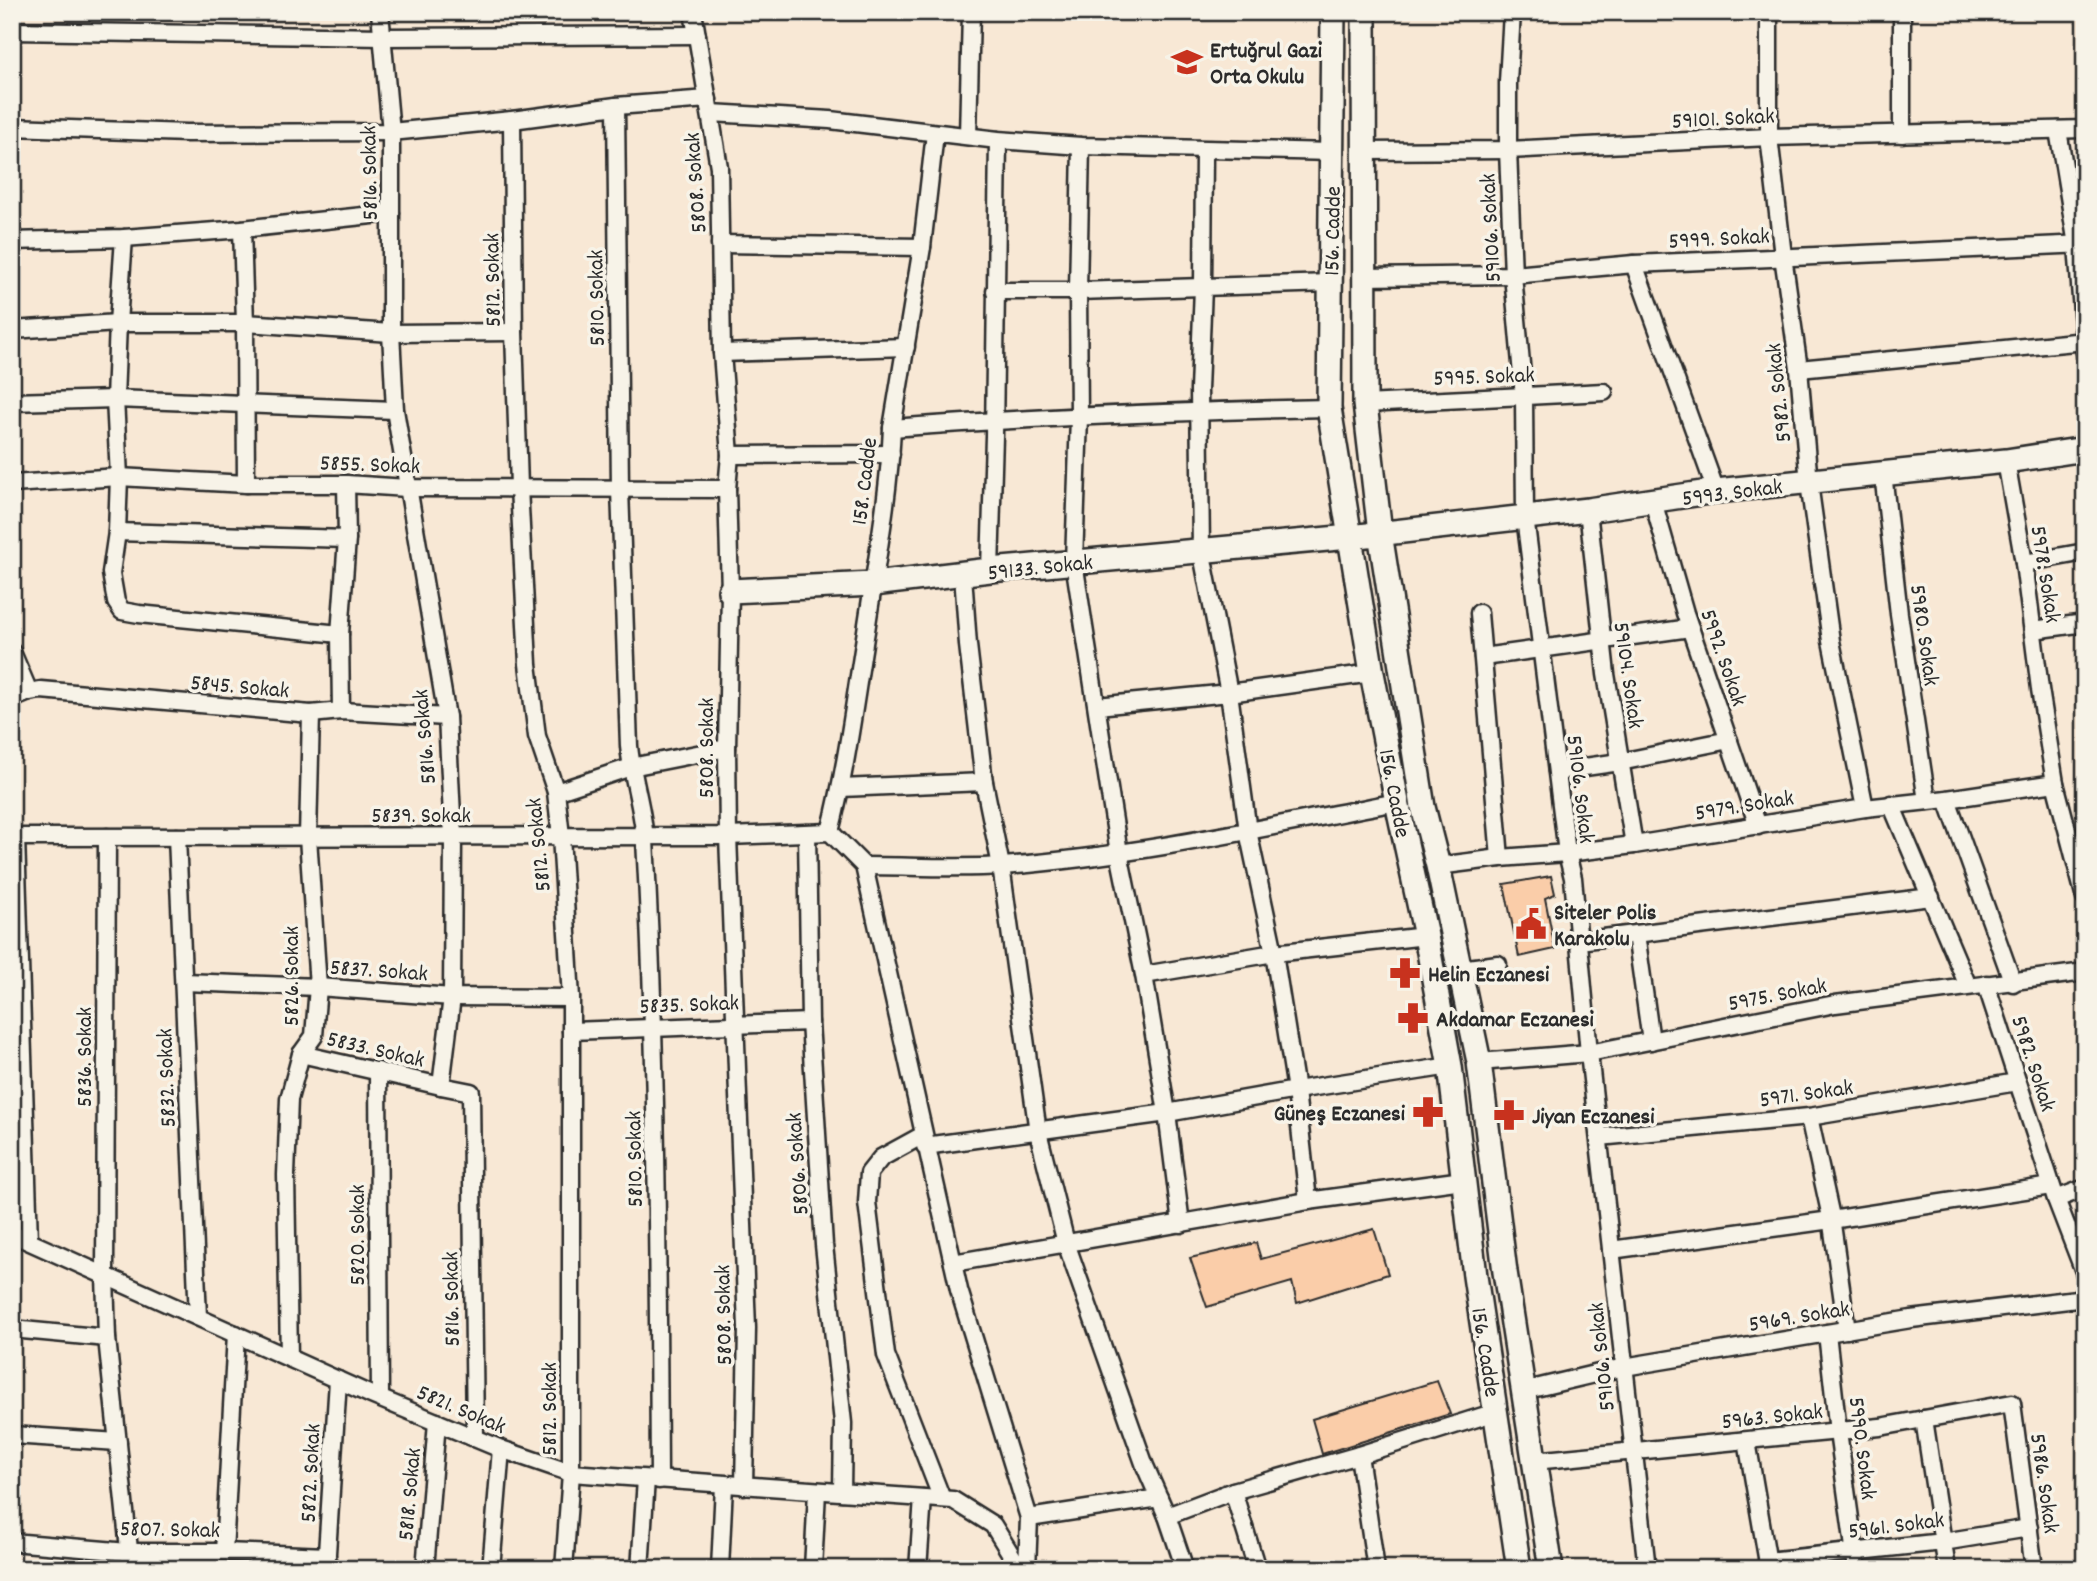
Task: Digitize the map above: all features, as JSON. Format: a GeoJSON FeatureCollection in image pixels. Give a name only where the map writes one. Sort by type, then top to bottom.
{"type":"FeatureCollection","features":[{"type":"Feature","properties":{"kind":"street","name":"5816. Sokak"},"geometry":{"type":"LineString","coordinates":[[380,12],[391,132],[391,333],[395,410],[447,717],[453,836],[452,997],[441,1086],[471,1093],[475,1438]]}},
{"type":"Feature","properties":{"kind":"street","name":"5808. Sokak"},"geometry":{"type":"LineString","coordinates":[[693,12],[719,167],[722,353],[730,455],[727,489],[730,591],[728,836],[747,1328],[744,1486]]}},
{"type":"Feature","properties":{"kind":"street"},"geometry":{"type":"LineString","coordinates":[[968,136],[971,12]]}},
{"type":"Feature","properties":{"kind":"street","name":"156. Cadde"},"geometry":{"type":"LineString","coordinates":[[1333,12],[1329,408],[1372,673],[1450,1066],[1475,1276],[1520,1569]]}},
{"type":"Feature","properties":{"kind":"street","name":"156. Cadde"},"geometry":{"type":"LineString","coordinates":[[1364,12],[1365,404],[1380,534],[1423,807],[1479,1062],[1505,1272],[1551,1569]]}},
{"type":"Feature","properties":{"kind":"street","name":"59106. Sokak"},"geometry":{"type":"LineString","coordinates":[[1512,12],[1508,150],[1513,275],[1524,397],[1525,517],[1567,853],[1573,878],[1589,1053],[1647,1569]]}},
{"type":"Feature","properties":{"kind":"street","name":"5982. Sokak"},"geometry":{"type":"LineString","coordinates":[[1769,12],[1769,137],[1799,369],[1810,483],[1831,641],[1864,807]]}},
{"type":"Feature","properties":{"kind":"street"},"geometry":{"type":"LineString","coordinates":[[1902,12],[1902,134]]}},
{"type":"Feature","properties":{"kind":"street"},"geometry":{"type":"LineString","coordinates":[[12,31],[383,37],[697,35]]}},
{"type":"Feature","properties":{"kind":"street"},"geometry":{"type":"LineString","coordinates":[[12,127],[187,133],[391,132],[616,106],[710,106],[998,140],[1081,146],[1364,151]]}},
{"type":"Feature","properties":{"kind":"street","name":"5810. Sokak"},"geometry":{"type":"LineString","coordinates":[[616,106],[620,489],[631,767],[645,836],[657,1160],[652,1480],[640,1569]]}},
{"type":"Feature","properties":{"kind":"street","name":"5812. Sokak"},"geometry":{"type":"LineString","coordinates":[[512,120],[514,332],[528,664],[537,736],[556,792],[571,998],[571,1473],[564,1569]]}},
{"type":"Feature","properties":{"kind":"street","name":"59101. Sokak"},"geometry":{"type":"LineString","coordinates":[[1364,151],[1508,150],[1769,137],[2085,129]]}},
{"type":"Feature","properties":{"kind":"street"},"geometry":{"type":"LineString","coordinates":[[1799,369],[2084,345],[2081,245],[2058,130]]}},
{"type":"Feature","properties":{"kind":"street","name":"158. Cadde"},"geometry":{"type":"LineString","coordinates":[[830,832],[841,788],[873,584],[891,454],[892,428],[922,247],[935,133]]}},
{"type":"Feature","properties":{"kind":"street"},"geometry":{"type":"LineString","coordinates":[[990,570],[998,140]]}},
{"type":"Feature","properties":{"kind":"street"},"geometry":{"type":"LineString","coordinates":[[1081,146],[1079,417],[1074,562],[1119,853],[1144,975],[1167,1113],[1181,1224]]}},
{"type":"Feature","properties":{"kind":"street"},"geometry":{"type":"LineString","coordinates":[[1204,150],[1199,390],[1201,549],[1229,693],[1248,831],[1274,953],[1296,1090],[1308,1201]]}},
{"type":"Feature","properties":{"kind":"street"},"geometry":{"type":"LineString","coordinates":[[12,241],[124,238],[391,213]]}},
{"type":"Feature","properties":{"kind":"street"},"geometry":{"type":"LineString","coordinates":[[242,229],[246,484]]}},
{"type":"Feature","properties":{"kind":"street"},"geometry":{"type":"LineString","coordinates":[[124,238],[115,399],[119,477],[117,532],[111,572],[116,602],[122,611],[340,634]]}},
{"type":"Feature","properties":{"kind":"street"},"geometry":{"type":"LineString","coordinates":[[720,244],[922,247]]}},
{"type":"Feature","properties":{"kind":"street","name":"5999. Sokak"},"geometry":{"type":"LineString","coordinates":[[1364,277],[1513,275],[1634,264],[1783,256],[2081,245]]}},
{"type":"Feature","properties":{"kind":"street"},"geometry":{"type":"LineString","coordinates":[[1634,264],[1716,491]]}},
{"type":"Feature","properties":{"kind":"street"},"geometry":{"type":"LineString","coordinates":[[995,291],[1331,283]]}},
{"type":"Feature","properties":{"kind":"street"},"geometry":{"type":"LineString","coordinates":[[12,330],[118,323],[245,323],[391,333],[514,332]]}},
{"type":"Feature","properties":{"kind":"street"},"geometry":{"type":"LineString","coordinates":[[722,353],[906,347]]}},
{"type":"Feature","properties":{"kind":"street","name":"5995. Sokak"},"geometry":{"type":"LineString","coordinates":[[1365,404],[1604,392]]}},
{"type":"Feature","properties":{"kind":"street"},"geometry":{"type":"LineString","coordinates":[[12,402],[115,399],[395,410]]}},
{"type":"Feature","properties":{"kind":"street"},"geometry":{"type":"LineString","coordinates":[[892,428],[993,420],[1201,410],[1329,408]]}},
{"type":"Feature","properties":{"kind":"street","name":"5993. Sokak"},"geometry":{"type":"LineString","coordinates":[[1350,537],[1588,510],[1716,491],[2006,461],[2085,449]]}},
{"type":"Feature","properties":{"kind":"street"},"geometry":{"type":"LineString","coordinates":[[730,455],[891,454]]}},
{"type":"Feature","properties":{"kind":"street","name":"5978. Sokak"},"geometry":{"type":"LineString","coordinates":[[2006,461],[2024,563],[2055,783],[2085,898]]}},
{"type":"Feature","properties":{"kind":"street","name":"5980. Sokak"},"geometry":{"type":"LineString","coordinates":[[1883,473],[1899,614],[1927,801]]}},
{"type":"Feature","properties":{"kind":"street","name":"5855. Sokak"},"geometry":{"type":"LineString","coordinates":[[12,484],[119,477],[246,484],[346,484],[407,488],[727,489]]}},
{"type":"Feature","properties":{"kind":"street"},"geometry":{"type":"LineString","coordinates":[[341,711],[340,634],[347,539],[346,484]]}},
{"type":"Feature","properties":{"kind":"street","name":"5992. Sokak"},"geometry":{"type":"LineString","coordinates":[[1653,501],[1690,628],[1758,826]]}},
{"type":"Feature","properties":{"kind":"street","name":"59104. Sokak"},"geometry":{"type":"LineString","coordinates":[[1588,510],[1602,640],[1634,845]]}},
{"type":"Feature","properties":{"kind":"street"},"geometry":{"type":"LineString","coordinates":[[117,532],[347,539]]}},
{"type":"Feature","properties":{"kind":"street","name":"59133. Sokak"},"geometry":{"type":"LineString","coordinates":[[730,591],[873,584],[1201,549],[1350,537]]}},
{"type":"Feature","properties":{"kind":"street"},"geometry":{"type":"LineString","coordinates":[[2024,563],[2085,552]]}},
{"type":"Feature","properties":{"kind":"street"},"geometry":{"type":"LineString","coordinates":[[963,575],[984,782],[1001,866],[1038,1132],[1066,1243],[1145,1466],[1167,1516],[1185,1569]]}},
{"type":"Feature","properties":{"kind":"street"},"geometry":{"type":"LineString","coordinates":[[1479,613],[1500,858]]}},
{"type":"Feature","properties":{"kind":"street"},"geometry":{"type":"LineString","coordinates":[[2033,630],[2085,623]]}},
{"type":"Feature","properties":{"kind":"street"},"geometry":{"type":"LineString","coordinates":[[1483,657],[1690,628]]}},
{"type":"Feature","properties":{"kind":"street"},"geometry":{"type":"LineString","coordinates":[[12,652],[29,692],[12,699]]}},
{"type":"Feature","properties":{"kind":"street"},"geometry":{"type":"LineString","coordinates":[[1097,706],[1229,693],[1372,673]]}},
{"type":"Feature","properties":{"kind":"street","name":"5845. Sokak"},"geometry":{"type":"LineString","coordinates":[[29,692],[68,692],[311,714],[341,711],[447,717]]}},
{"type":"Feature","properties":{"kind":"street","name":"5826. Sokak"},"geometry":{"type":"LineString","coordinates":[[289,1358],[286,1175],[289,1099],[301,1054],[314,1036],[318,987],[307,837],[311,714]]}},
{"type":"Feature","properties":{"kind":"street"},"geometry":{"type":"LineString","coordinates":[[1557,771],[1729,740]]}},
{"type":"Feature","properties":{"kind":"street"},"geometry":{"type":"LineString","coordinates":[[556,792],[631,767],[727,748]]}},
{"type":"Feature","properties":{"kind":"street"},"geometry":{"type":"LineString","coordinates":[[841,788],[984,782]]}},
{"type":"Feature","properties":{"kind":"street","name":"5979. Sokak"},"geometry":{"type":"LineString","coordinates":[[1438,866],[1634,845],[1864,807],[1947,799],[2055,783]]}},
{"type":"Feature","properties":{"kind":"street"},"geometry":{"type":"LineString","coordinates":[[1947,799],[2013,982]]}},
{"type":"Feature","properties":{"kind":"street"},"geometry":{"type":"LineString","coordinates":[[864,866],[1001,866],[1119,853],[1397,802]]}},
{"type":"Feature","properties":{"kind":"street"},"geometry":{"type":"LineString","coordinates":[[1891,804],[1968,986]]}},
{"type":"Feature","properties":{"kind":"street"},"geometry":{"type":"LineString","coordinates":[[830,832],[864,866],[959,1290],[1030,1518],[1027,1569]]}},
{"type":"Feature","properties":{"kind":"street","name":"5839. Sokak"},"geometry":{"type":"LineString","coordinates":[[14,837],[728,836],[830,832]]}},
{"type":"Feature","properties":{"kind":"street","name":"5806. Sokak"},"geometry":{"type":"LineString","coordinates":[[807,833],[810,1022],[824,1245],[843,1423],[842,1492]]}},
{"type":"Feature","properties":{"kind":"street"},"geometry":{"type":"LineString","coordinates":[[14,837],[29,1241]]}},
{"type":"Feature","properties":{"kind":"street","name":"5836. Sokak"},"geometry":{"type":"LineString","coordinates":[[107,837],[107,1338],[131,1569]]}},
{"type":"Feature","properties":{"kind":"street","name":"5832. Sokak"},"geometry":{"type":"LineString","coordinates":[[177,837],[198,1317]]}},
{"type":"Feature","properties":{"kind":"street"},"geometry":{"type":"LineString","coordinates":[[1579,941],[1931,897]]}},
{"type":"Feature","properties":{"kind":"street"},"geometry":{"type":"LineString","coordinates":[[1636,934],[1651,1041]]}},
{"type":"Feature","properties":{"kind":"street"},"geometry":{"type":"LineString","coordinates":[[1144,975],[1274,953],[1426,936]]}},
{"type":"Feature","properties":{"kind":"street"},"geometry":{"type":"LineString","coordinates":[[1460,969],[1498,964]]}},
{"type":"Feature","properties":{"kind":"street","name":"5975. Sokak"},"geometry":{"type":"LineString","coordinates":[[1479,1062],[1589,1053],[1835,1004],[1968,986],[2083,976]]}},
{"type":"Feature","properties":{"kind":"street","name":"5837. Sokak"},"geometry":{"type":"LineString","coordinates":[[184,982],[318,987],[452,997],[571,998]]}},
{"type":"Feature","properties":{"kind":"street","name":"5982. Sokak"},"geometry":{"type":"LineString","coordinates":[[1986,984],[2053,1193],[2085,1274]]}},
{"type":"Feature","properties":{"kind":"street","name":"5835. Sokak"},"geometry":{"type":"LineString","coordinates":[[571,1031],[810,1022]]}},
{"type":"Feature","properties":{"kind":"street","name":"5833. Sokak"},"geometry":{"type":"LineString","coordinates":[[301,1054],[441,1086]]}},
{"type":"Feature","properties":{"kind":"street"},"geometry":{"type":"LineString","coordinates":[[942,1499],[886,1355],[867,1202],[869,1173],[881,1158],[924,1140],[1038,1132],[1450,1066]]}},
{"type":"Feature","properties":{"kind":"street","name":"5820. Sokak"},"geometry":{"type":"LineString","coordinates":[[378,1072],[380,1398]]}},
{"type":"Feature","properties":{"kind":"street","name":"5971. Sokak"},"geometry":{"type":"LineString","coordinates":[[1599,1137],[1809,1117],[2017,1082]]}},
{"type":"Feature","properties":{"kind":"street"},"geometry":{"type":"LineString","coordinates":[[1809,1117],[1831,1220],[1847,1330]]}},
{"type":"Feature","properties":{"kind":"street"},"geometry":{"type":"LineString","coordinates":[[953,1264],[1308,1201],[1463,1180]]}},
{"type":"Feature","properties":{"kind":"street"},"geometry":{"type":"LineString","coordinates":[[1611,1250],[2085,1188]]}},
{"type":"Feature","properties":{"kind":"street","name":"5821. Sokak"},"geometry":{"type":"LineString","coordinates":[[12,1234],[380,1398],[501,1449],[571,1473],[953,1500],[993,1525],[1020,1569]]}},
{"type":"Feature","properties":{"kind":"street","name":"5969. Sokak"},"geometry":{"type":"LineString","coordinates":[[1523,1391],[1624,1367],[1911,1319],[2085,1298]]}},
{"type":"Feature","properties":{"kind":"street"},"geometry":{"type":"LineString","coordinates":[[12,1329],[107,1338]]}},
{"type":"Feature","properties":{"kind":"street","name":"5990. Sokak"},"geometry":{"type":"LineString","coordinates":[[1828,1333],[1838,1432],[1857,1569]]}},
{"type":"Feature","properties":{"kind":"street"},"geometry":{"type":"LineString","coordinates":[[225,1552],[236,1334]]}},
{"type":"Feature","properties":{"kind":"street","name":"5822. Sokak"},"geometry":{"type":"LineString","coordinates":[[327,1562],[338,1380]]}},
{"type":"Feature","properties":{"kind":"street","name":"5963. Sokak"},"geometry":{"type":"LineString","coordinates":[[1534,1461],[1880,1427],[2012,1403]]}},
{"type":"Feature","properties":{"kind":"street","name":"5986. Sokak"},"geometry":{"type":"LineString","coordinates":[[2012,1403],[2035,1569]]}},
{"type":"Feature","properties":{"kind":"street"},"geometry":{"type":"LineString","coordinates":[[1167,1516],[1233,1491],[1496,1412]]}},
{"type":"Feature","properties":{"kind":"street"},"geometry":{"type":"LineString","coordinates":[[1924,1419],[1947,1569]]}},
{"type":"Feature","properties":{"kind":"street","name":"5818. Sokak"},"geometry":{"type":"LineString","coordinates":[[425,1569],[437,1422]]}},
{"type":"Feature","properties":{"kind":"street"},"geometry":{"type":"LineString","coordinates":[[12,1435],[118,1442]]}},
{"type":"Feature","properties":{"kind":"street"},"geometry":{"type":"LineString","coordinates":[[1747,1441],[1768,1565]]}},
{"type":"Feature","properties":{"kind":"street"},"geometry":{"type":"LineString","coordinates":[[491,1569],[501,1449]]}},
{"type":"Feature","properties":{"kind":"street"},"geometry":{"type":"LineString","coordinates":[[1359,1455],[1376,1569]]}},
{"type":"Feature","properties":{"kind":"street"},"geometry":{"type":"LineString","coordinates":[[720,1569],[724,1485]]}},
{"type":"Feature","properties":{"kind":"street"},"geometry":{"type":"LineString","coordinates":[[813,1569],[817,1491]]}},
{"type":"Feature","properties":{"kind":"street"},"geometry":{"type":"LineString","coordinates":[[1233,1491],[1257,1569]]}},
{"type":"Feature","properties":{"kind":"street"},"geometry":{"type":"LineString","coordinates":[[918,1569],[923,1498]]}},
{"type":"Feature","properties":{"kind":"street"},"geometry":{"type":"LineString","coordinates":[[1030,1518],[1159,1498]]}},
{"type":"Feature","properties":{"kind":"street","name":"5961. Sokak"},"geometry":{"type":"LineString","coordinates":[[1768,1565],[2029,1528]]}},
{"type":"Feature","properties":{"kind":"street","name":"5807. Sokak"},"geometry":{"type":"LineString","coordinates":[[12,1542],[128,1552],[225,1552],[327,1562]]}},
{"type":"Feature","properties":{"kind":"building","name":"Siteler Polis Karakolu"},"geometry":{"type":"Polygon","coordinates":[[[1551,876],[1555,894],[1545,898],[1555,949],[1519,957],[1504,884],[1551,876]]]}},
{"type":"Feature","properties":{"kind":"building"},"geometry":{"type":"Polygon","coordinates":[[[1374,1229],[1388,1274],[1297,1303],[1292,1282],[1207,1307],[1190,1258],[1256,1243],[1261,1259],[1374,1229]]]}},
{"type":"Feature","properties":{"kind":"building"},"geometry":{"type":"Polygon","coordinates":[[[1437,1381],[1450,1414],[1322,1454],[1312,1419],[1437,1381]]]}},
{"type":"Feature","properties":{"kind":"place","name":"Ertuğrul Gazi Orta Okulu"},"geometry":{"type":"Point","coordinates":[1187,62]}},
{"type":"Feature","properties":{"kind":"place","name":"Siteler Polis Karakolu"},"geometry":{"type":"Point","coordinates":[1531,924]}},
{"type":"Feature","properties":{"kind":"place","name":"Helin Eczanesi"},"geometry":{"type":"Point","coordinates":[1405,973]}},
{"type":"Feature","properties":{"kind":"place","name":"Akdamar Eczanesi"},"geometry":{"type":"Point","coordinates":[1413,1018]}},
{"type":"Feature","properties":{"kind":"place","name":"Güneş Eczanesi"},"geometry":{"type":"Point","coordinates":[1428,1112]}},
{"type":"Feature","properties":{"kind":"place","name":"Jiyan Eczanesi"},"geometry":{"type":"Point","coordinates":[1509,1115]}}]}
